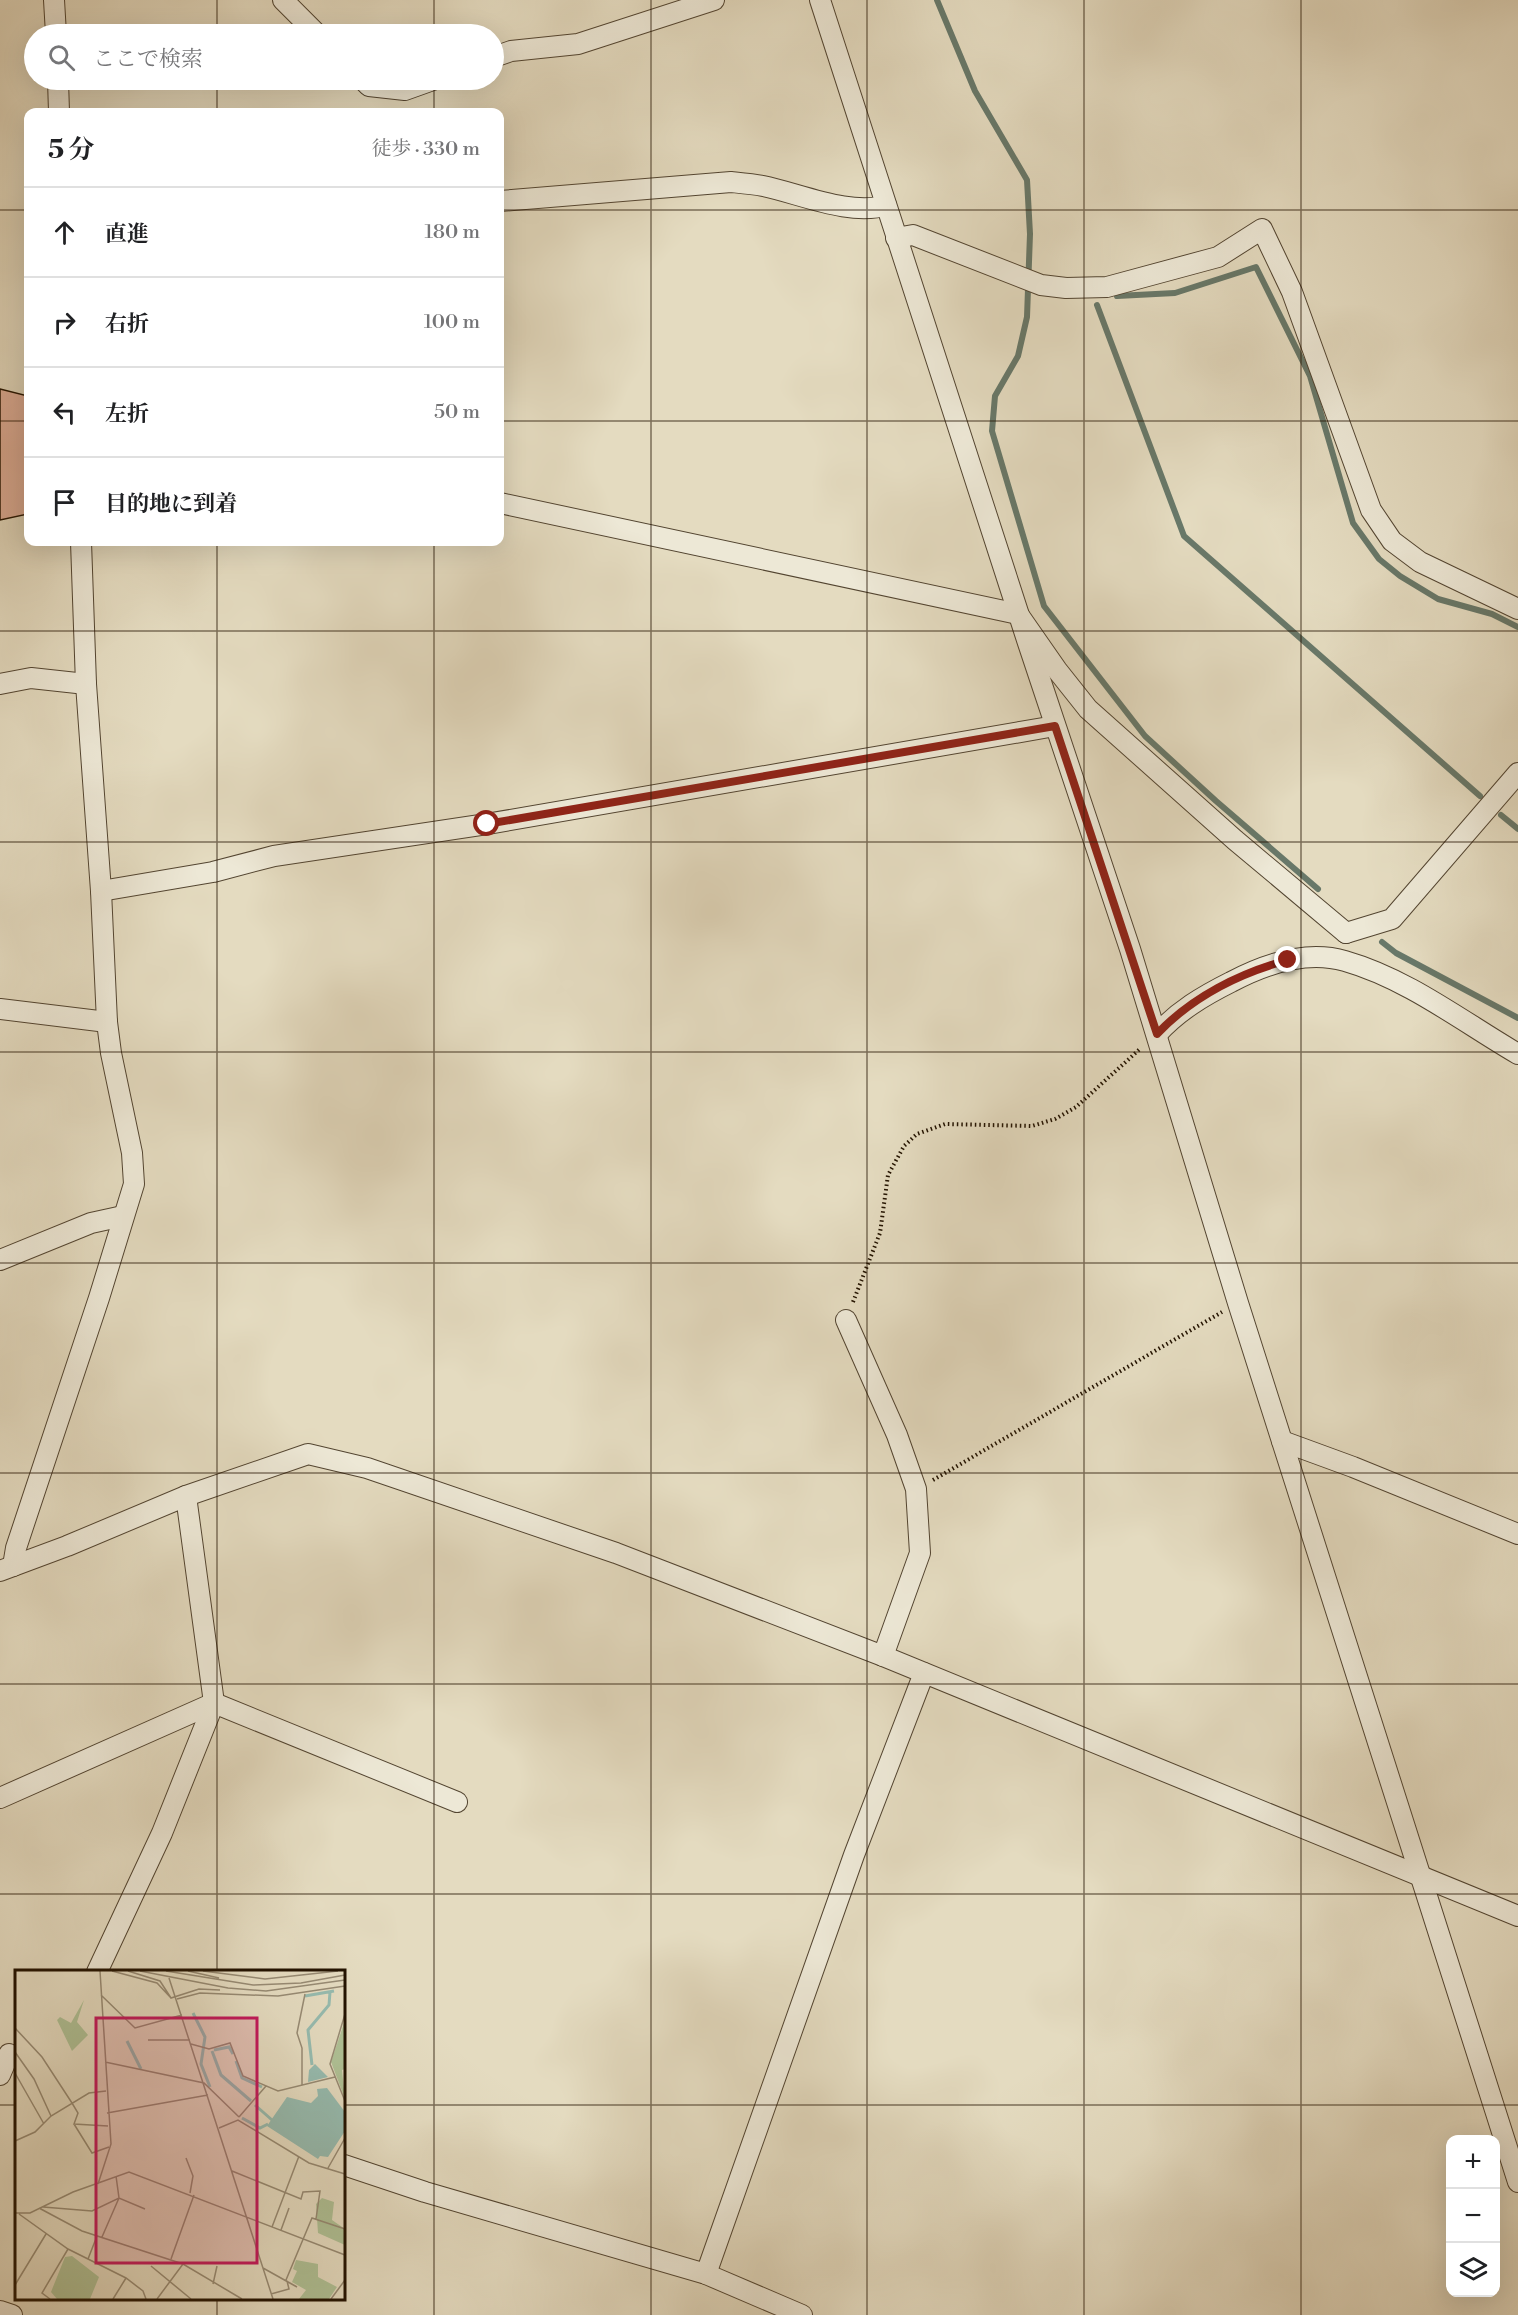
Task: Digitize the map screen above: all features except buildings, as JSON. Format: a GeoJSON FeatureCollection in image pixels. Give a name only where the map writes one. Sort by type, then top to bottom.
{"type":"FeatureCollection","features":[{"type":"Feature","properties":{"kind":"street"},"geometry":{"type":"LineString","coordinates":[[54,0],[55,24]]}},
{"type":"Feature","properties":{"kind":"street"},"geometry":{"type":"LineString","coordinates":[[283,0],[308,24]]}},
{"type":"Feature","properties":{"kind":"street"},"geometry":{"type":"LineString","coordinates":[[504,53],[578,44],[714,0]]}},
{"type":"Feature","properties":{"kind":"street"},"geometry":{"type":"LineString","coordinates":[[820,0],[1018,614],[1157,1034],[1238,1303],[1518,2182]]}},
{"type":"Feature","properties":{"kind":"street"},"geometry":{"type":"LineString","coordinates":[[59,90],[60,108]]}},
{"type":"Feature","properties":{"kind":"street"},"geometry":{"type":"LineString","coordinates":[[504,201],[731,182],[762,186],[850,207],[876,209],[886,205]]}},
{"type":"Feature","properties":{"kind":"street"},"geometry":{"type":"LineString","coordinates":[[896,238],[914,235],[1041,285],[1066,288],[1107,287],[1218,257],[1262,229],[1292,292],[1371,510],[1392,541],[1420,562],[1518,609]]}},
{"type":"Feature","properties":{"kind":"street"},"geometry":{"type":"LineString","coordinates":[[504,504],[1018,614],[1057,670],[1088,709],[1346,933]]}},
{"type":"Feature","properties":{"kind":"street"},"geometry":{"type":"LineString","coordinates":[[7,1568],[16,1548],[99,1298],[134,1184],[132,1153],[111,1053],[107,1022],[101,891],[86,684],[81,546]]}},
{"type":"Feature","properties":{"kind":"street"},"geometry":{"type":"LineString","coordinates":[[0,684],[32,678],[86,684]]}},
{"type":"Feature","properties":{"kind":"street"},"geometry":{"type":"LineString","coordinates":[[101,891],[213,872],[274,855],[487,824],[1055,726]]}},
{"type":"Feature","properties":{"kind":"street"},"geometry":{"type":"LineString","coordinates":[[1346,933],[1392,919],[1518,773]]}},
{"type":"Feature","properties":{"kind":"street"},"geometry":{"type":"LineString","coordinates":[[1344,961],[1346,933]]}},
{"type":"Feature","properties":{"kind":"street"},"geometry":{"type":"LineString","coordinates":[[1157,1034],[1174,1015],[1201,997],[1263,967],[1288,960],[1344,961],[1408,988],[1518,1054]]}},
{"type":"Feature","properties":{"kind":"street"},"geometry":{"type":"LineString","coordinates":[[0,1010],[107,1022]]}},
{"type":"Feature","properties":{"kind":"street"},"geometry":{"type":"LineString","coordinates":[[0,1260],[91,1223],[123,1216]]}},
{"type":"Feature","properties":{"kind":"street"},"geometry":{"type":"LineString","coordinates":[[846,1320],[897,1435],[916,1489],[920,1552],[883,1656]]}},
{"type":"Feature","properties":{"kind":"street"},"geometry":{"type":"LineString","coordinates":[[1282,1441],[1353,1467],[1518,1534]]}},
{"type":"Feature","properties":{"kind":"street"},"geometry":{"type":"LineString","coordinates":[[7,1568],[67,1546],[186,1496],[308,1454],[367,1468],[616,1552],[883,1656],[1518,1916]]}},
{"type":"Feature","properties":{"kind":"street"},"geometry":{"type":"LineString","coordinates":[[97,1970],[162,1833],[214,1703],[186,1496]]}},
{"type":"Feature","properties":{"kind":"street"},"geometry":{"type":"LineString","coordinates":[[706,2274],[854,1855],[924,1674]]}},
{"type":"Feature","properties":{"kind":"street"},"geometry":{"type":"LineString","coordinates":[[0,1798],[214,1703],[457,1802]]}},
{"type":"Feature","properties":{"kind":"street"},"geometry":{"type":"LineString","coordinates":[[0,2075],[8,2054]]}},
{"type":"Feature","properties":{"kind":"street"},"geometry":{"type":"LineString","coordinates":[[345,2165],[425,2192],[706,2274],[802,2315]]}},
{"type":"Feature","properties":{"kind":"street"},"geometry":{"type":"LineString","coordinates":[[0,2311],[12,2315]]}},
{"type":"Feature","properties":{"kind":"path"},"geometry":{"type":"LineString","coordinates":[[846,1320],[880,1233],[888,1175],[904,1146],[917,1134],[945,1124],[1032,1126],[1055,1119],[1076,1107],[1157,1034]]}},
{"type":"Feature","properties":{"kind":"path"},"geometry":{"type":"LineString","coordinates":[[916,1489],[1238,1303]]}},
{"type":"Feature","properties":{"kind":"waterway"},"geometry":{"type":"LineString","coordinates":[[937,0],[975,91],[1027,180],[1030,234],[1027,317],[1018,356],[995,396],[992,431],[1044,606],[1145,736],[1318,889]]}},
{"type":"Feature","properties":{"kind":"waterway"},"geometry":{"type":"LineString","coordinates":[[1117,296],[1175,293],[1256,267],[1310,376],[1353,523],[1379,559],[1400,576],[1438,599],[1492,614],[1518,627]]}},
{"type":"Feature","properties":{"kind":"waterway"},"geometry":{"type":"LineString","coordinates":[[1097,305],[1184,536],[1480,796]]}},
{"type":"Feature","properties":{"kind":"waterway"},"geometry":{"type":"LineString","coordinates":[[1501,815],[1518,829]]}},
{"type":"Feature","properties":{"kind":"waterway"},"geometry":{"type":"LineString","coordinates":[[1382,942],[1396,953],[1518,1018]]}},
{"type":"Feature","properties":{"kind":"route"},"geometry":{"type":"LineString","coordinates":[[487,824],[1055,726],[1157,1034],[1174,1015],[1201,997],[1263,967],[1288,960]]}}]}
